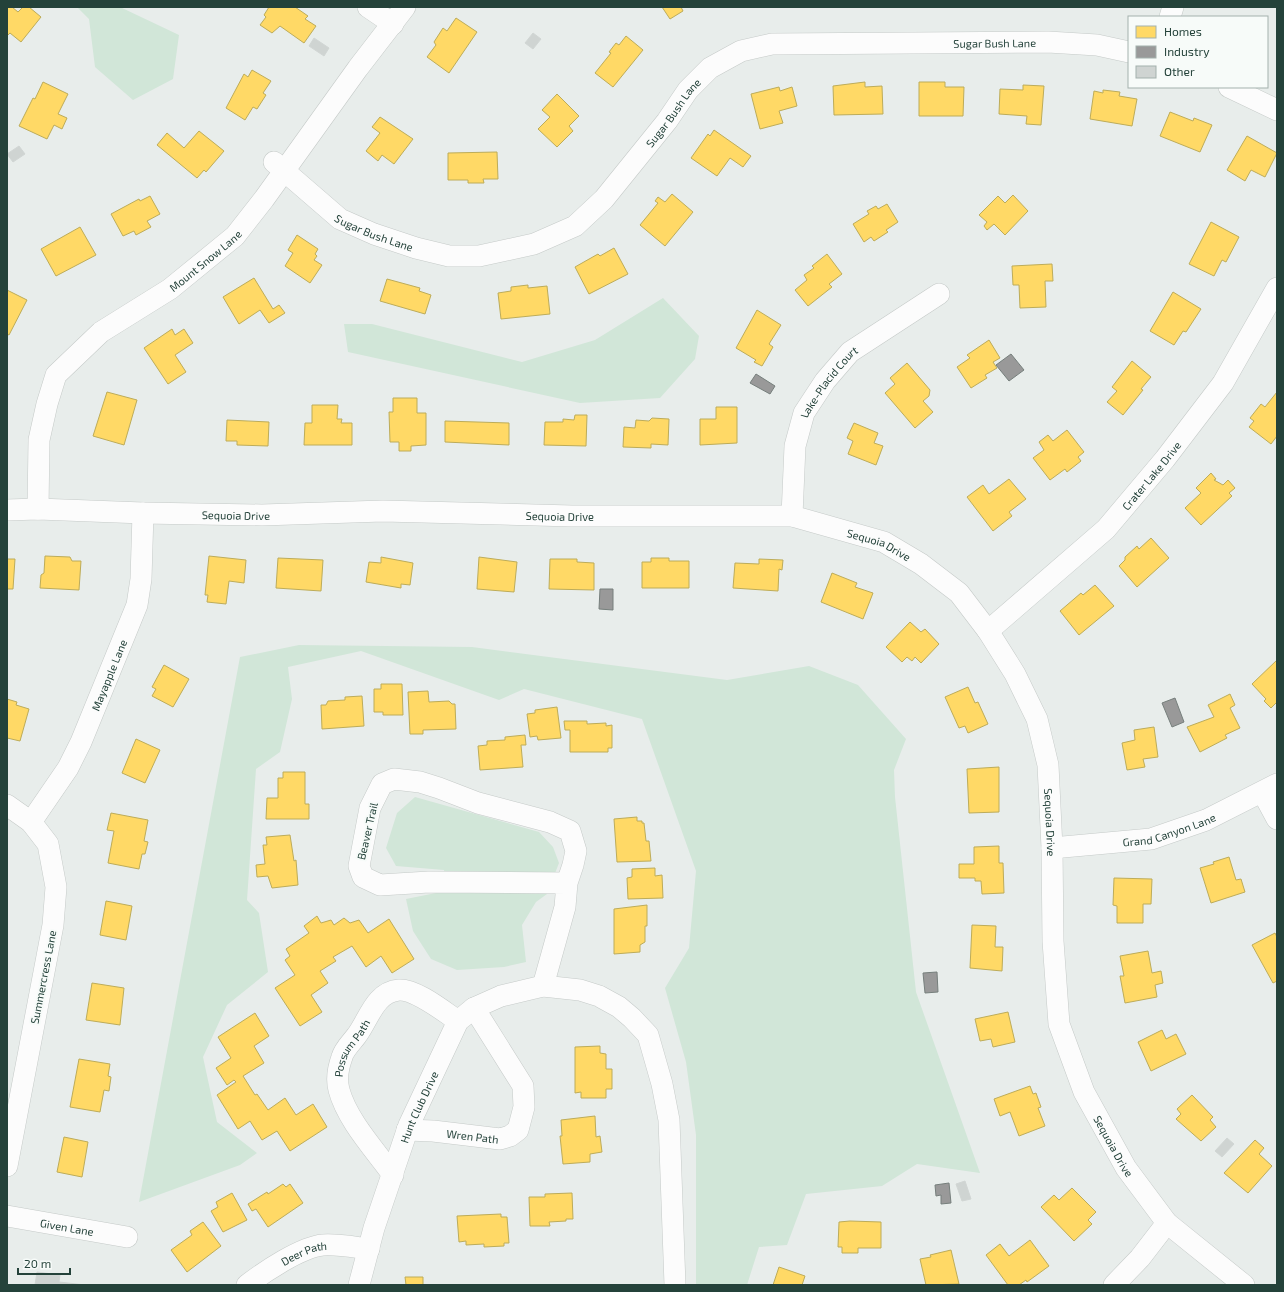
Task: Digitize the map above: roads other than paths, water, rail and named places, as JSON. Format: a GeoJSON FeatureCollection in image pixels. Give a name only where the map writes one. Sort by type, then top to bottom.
{"type":"FeatureCollection","features":[{"type":"Feature","properties":{"kind":"street"},"geometry":{"type":"LineString","coordinates":[[368,7],[393,24]]}},
{"type":"Feature","properties":{"kind":"street","name":"Mount Snow Lane"},"geometry":{"type":"LineString","coordinates":[[38,509],[39,440],[56,375],[101,332],[170,289],[235,236],[279,167],[405,7]]}},
{"type":"Feature","properties":{"kind":"street","name":"Sugar Bush Lane"},"geometry":{"type":"LineString","coordinates":[[279,167],[340,219],[374,234],[416,248],[449,256],[479,256],[534,244],[575,226],[604,199],[667,121],[688,90],[710,68],[741,51],[772,44],[1048,42],[1097,45],[1128,52]]}},
{"type":"Feature","properties":{"kind":"street"},"geometry":{"type":"LineString","coordinates":[[1231,88],[1277,110]]}},
{"type":"Feature","properties":{"kind":"street","name":"Crater Lake Drive"},"geometry":{"type":"LineString","coordinates":[[988,630],[1106,529],[1165,460],[1224,383],[1277,288]]}},
{"type":"Feature","properties":{"kind":"street","name":"Lake-Placid Court"},"geometry":{"type":"LineString","coordinates":[[792,516],[795,446],[804,413],[825,381],[850,352],[939,294]]}},
{"type":"Feature","properties":{"kind":"street","name":"Sequoia Drive"},"geometry":{"type":"LineString","coordinates":[[7,510],[38,509],[262,515],[383,511],[572,516],[792,516],[884,542],[915,560],[959,593],[988,630],[1015,674],[1037,719],[1048,765],[1052,848],[1053,941],[1059,1024],[1084,1092],[1126,1168],[1167,1223],[1244,1285]]}},
{"type":"Feature","properties":{"kind":"street","name":"Mayapple Lane"},"geometry":{"type":"LineString","coordinates":[[31,822],[68,768],[81,742],[137,605],[141,578],[143,513]]}},
{"type":"Feature","properties":{"kind":"street","name":"Beaver Trail"},"geometry":{"type":"LineString","coordinates":[[394,779],[420,782],[478,803],[564,827],[570,831],[576,851],[567,883],[429,882],[380,884],[371,882],[363,877],[359,866],[366,823],[375,795],[382,784],[394,779]]}},
{"type":"Feature","properties":{"kind":"street"},"geometry":{"type":"LineString","coordinates":[[1270,789],[1277,819]]}},
{"type":"Feature","properties":{"kind":"street","name":"Grand Canyon Lane"},"geometry":{"type":"LineString","coordinates":[[1052,848],[1151,839],[1206,820],[1270,789]]}},
{"type":"Feature","properties":{"kind":"street","name":"Summercress Lane"},"geometry":{"type":"LineString","coordinates":[[7,806],[31,822],[48,844],[56,887],[53,925],[12,1107],[7,1166]]}},
{"type":"Feature","properties":{"kind":"street"},"geometry":{"type":"LineString","coordinates":[[543,986],[565,907],[567,883]]}},
{"type":"Feature","properties":{"kind":"street"},"geometry":{"type":"LineString","coordinates":[[466,1014],[501,996],[543,986],[580,990],[599,996],[623,1010],[648,1035],[662,1084],[669,1120],[675,1285]]}},
{"type":"Feature","properties":{"kind":"street","name":"Possum Path"},"geometry":{"type":"LineString","coordinates":[[393,1175],[348,1110],[339,1091],[337,1079],[342,1055],[358,1034],[376,1002],[389,992],[399,990],[417,994],[466,1014]]}},
{"type":"Feature","properties":{"kind":"street","name":"Wren Path"},"geometry":{"type":"LineString","coordinates":[[407,1130],[433,1131],[500,1139],[510,1136],[518,1130],[524,1107],[523,1086],[466,1014]]}},
{"type":"Feature","properties":{"kind":"street","name":"Hunt Club Drive"},"geometry":{"type":"LineString","coordinates":[[359,1285],[407,1130],[466,1014]]}},
{"type":"Feature","properties":{"kind":"street","name":"Given Lane"},"geometry":{"type":"LineString","coordinates":[[7,1216],[127,1237]]}},
{"type":"Feature","properties":{"kind":"street"},"geometry":{"type":"LineString","coordinates":[[1114,1285],[1140,1258],[1167,1223]]}},
{"type":"Feature","properties":{"kind":"street","name":"Deer Path"},"geometry":{"type":"LineString","coordinates":[[247,1285],[267,1269],[321,1245],[339,1245],[369,1249]]}}]}
